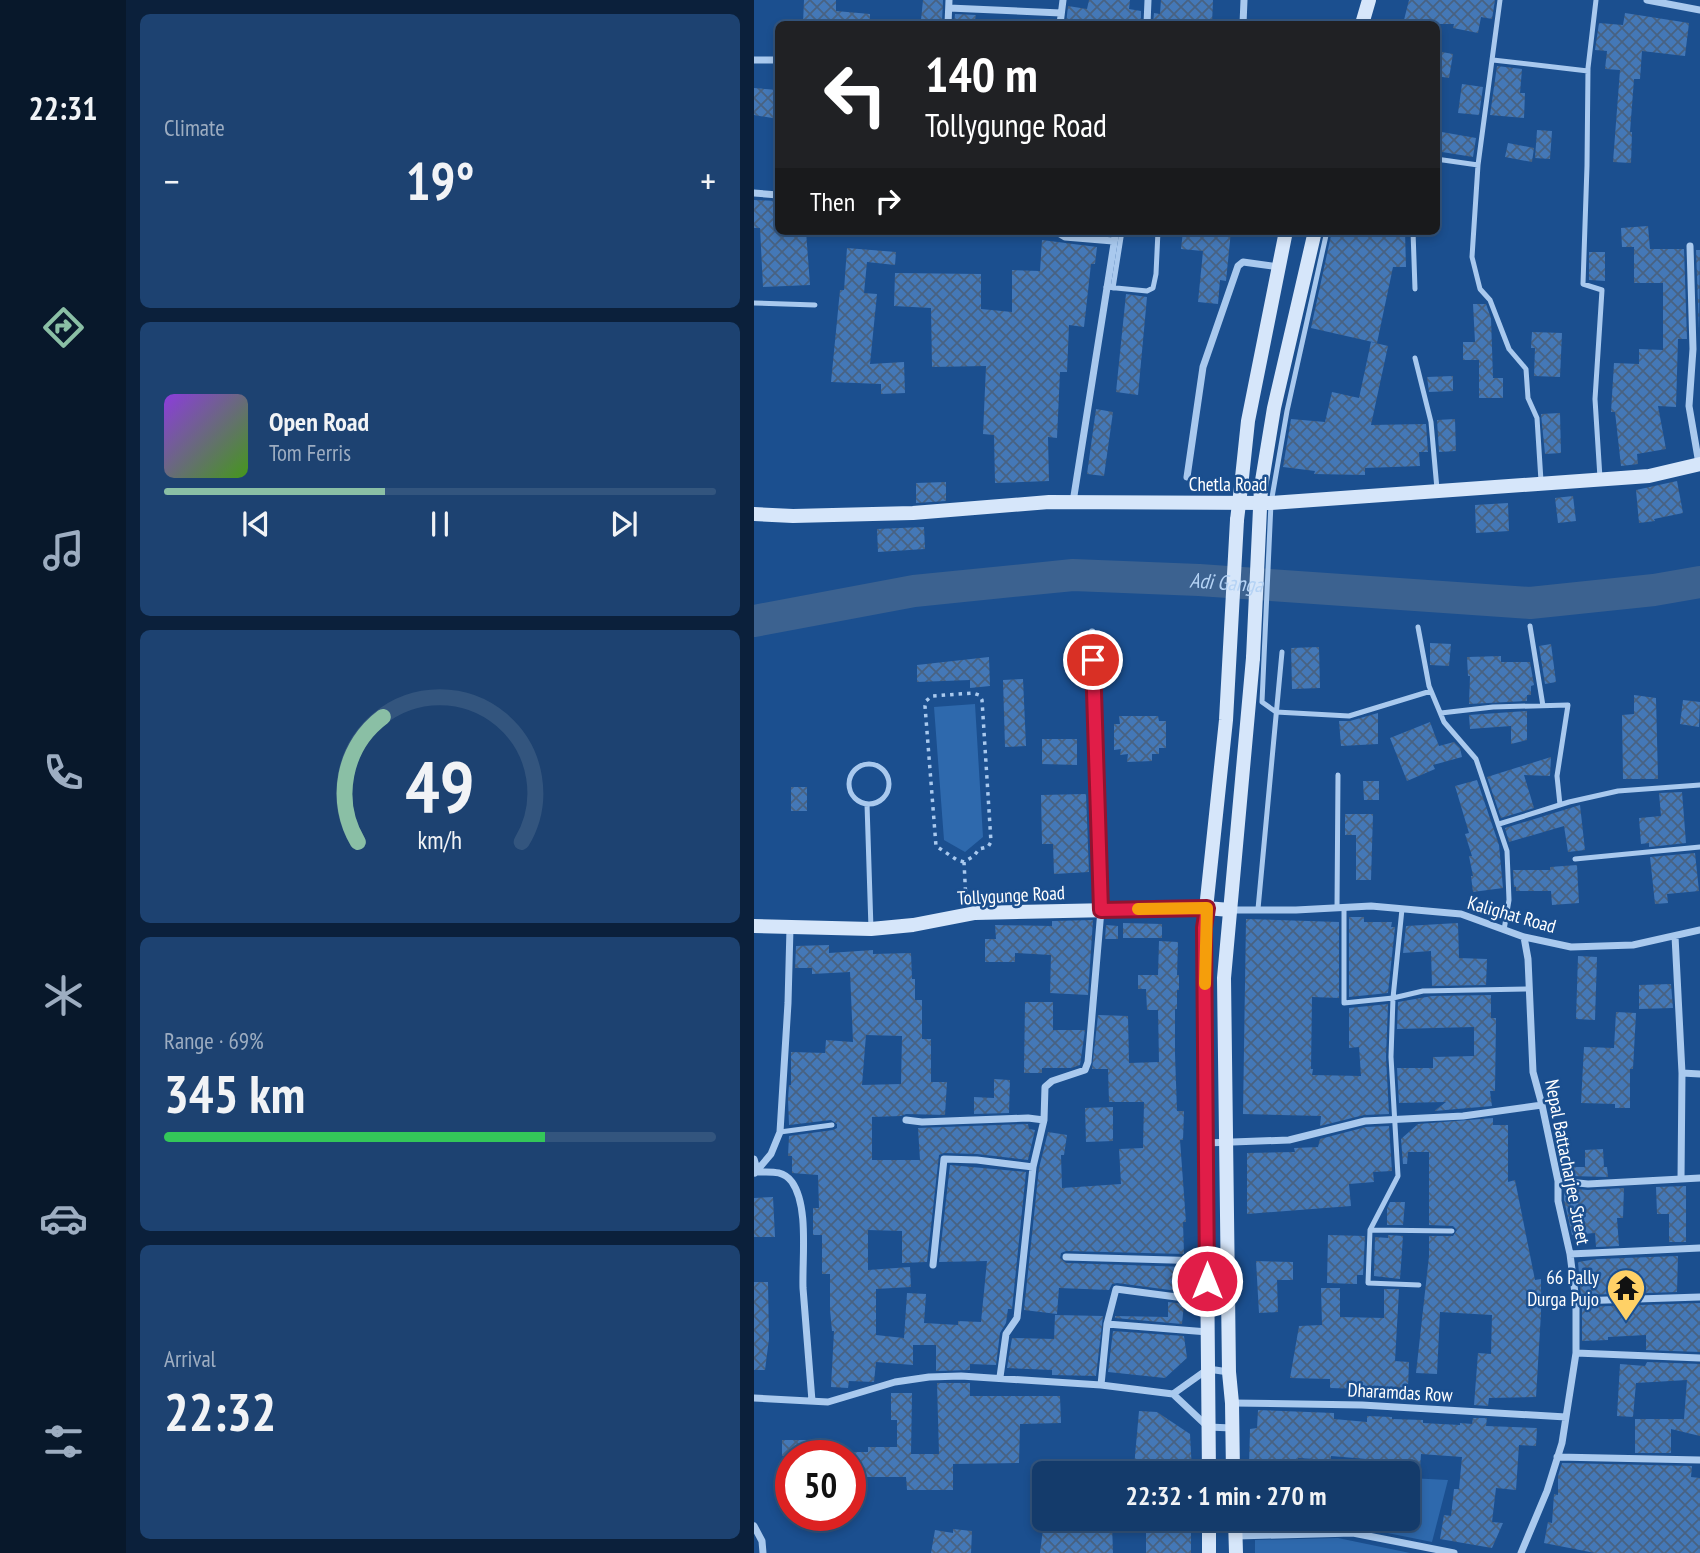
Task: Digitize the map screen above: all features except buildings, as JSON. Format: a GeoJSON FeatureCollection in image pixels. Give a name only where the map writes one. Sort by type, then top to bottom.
{"type":"FeatureCollection","features":[{"type":"Feature","properties":{"kind":"main road"},"geometry":{"type":"LineString","coordinates":[[1363,21],[1369,0]]}},
{"type":"Feature","properties":{"kind":"main road"},"geometry":{"type":"LineString","coordinates":[[1209,1461],[1204,928],[1226,720],[1241,487],[1248,421],[1285,235]]}},
{"type":"Feature","properties":{"kind":"main road"},"geometry":{"type":"LineString","coordinates":[[1233,1461],[1229,1372],[1224,978],[1253,658],[1261,487],[1274,408],[1314,235]]}},
{"type":"Feature","properties":{"kind":"main road","name":"Chetla Road"},"geometry":{"type":"LineString","coordinates":[[754,514],[793,516],[913,513],[1049,502],[1270,503],[1649,476],[1700,464]]}},
{"type":"Feature","properties":{"kind":"main road","name":"Tollygunge Road"},"geometry":{"type":"LineString","coordinates":[[754,926],[871,929],[913,925],[967,914],[1207,908],[1230,910]]}},
{"type":"Feature","properties":{"kind":"main road"},"geometry":{"type":"LineString","coordinates":[[1209,1531],[1209,1553]]}},
{"type":"Feature","properties":{"kind":"main road"},"geometry":{"type":"LineString","coordinates":[[1235,1531],[1236,1553]]}},
{"type":"Feature","properties":{"kind":"street"},"geometry":{"type":"LineString","coordinates":[[1060,21],[1063,0]]}},
{"type":"Feature","properties":{"kind":"street"},"geometry":{"type":"LineString","coordinates":[[1147,21],[1148,0]]}},
{"type":"Feature","properties":{"kind":"street"},"geometry":{"type":"LineString","coordinates":[[1243,21],[1244,0]]}},
{"type":"Feature","properties":{"kind":"street"},"geometry":{"type":"LineString","coordinates":[[1647,0],[1700,10]]}},
{"type":"Feature","properties":{"kind":"street"},"geometry":{"type":"LineString","coordinates":[[949,4],[1061,13]]}},
{"type":"Feature","properties":{"kind":"street"},"geometry":{"type":"LineString","coordinates":[[754,60],[775,60]]}},
{"type":"Feature","properties":{"kind":"street"},"geometry":{"type":"LineString","coordinates":[[754,193],[775,195]]}},
{"type":"Feature","properties":{"kind":"street"},"geometry":{"type":"LineString","coordinates":[[1061,235],[1113,242]]}},
{"type":"Feature","properties":{"kind":"street"},"geometry":{"type":"LineString","coordinates":[[1073,503],[1110,288],[1115,235]]}},
{"type":"Feature","properties":{"kind":"street"},"geometry":{"type":"LineString","coordinates":[[1690,246],[1693,349],[1688,406],[1700,464]]}},
{"type":"Feature","properties":{"kind":"street"},"geometry":{"type":"LineString","coordinates":[[1187,477],[1203,367],[1238,266],[1243,262],[1279,267]]}},
{"type":"Feature","properties":{"kind":"street"},"geometry":{"type":"LineString","coordinates":[[1000,1377],[1006,1334],[1017,1318],[1033,1167],[1044,1120],[1045,1087],[1052,1080],[1085,1070],[1088,1062],[1101,910],[1092,632]]}},
{"type":"Feature","properties":{"kind":"street","name":"Kalighat Road"},"geometry":{"type":"LineString","coordinates":[[1230,910],[1371,906],[1461,914],[1524,937],[1571,947],[1633,945],[1700,930]]}},
{"type":"Feature","properties":{"kind":"street"},"geometry":{"type":"LineString","coordinates":[[756,1172],[772,1154],[780,1132],[790,927]]}},
{"type":"Feature","properties":{"kind":"street"},"geometry":{"type":"LineString","coordinates":[[1675,936],[1682,1073],[1681,1179]]}},
{"type":"Feature","properties":{"kind":"street","name":"Nepal Battacharjee Street"},"geometry":{"type":"LineString","coordinates":[[1521,1553],[1547,1491],[1557,1457],[1576,1353],[1576,1301],[1570,1254],[1558,1201],[1558,1181],[1533,1072],[1524,937]]}},
{"type":"Feature","properties":{"kind":"street"},"geometry":{"type":"LineString","coordinates":[[1682,1073],[1700,1073]]}},
{"type":"Feature","properties":{"kind":"street"},"geometry":{"type":"LineString","coordinates":[[1206,1143],[1289,1140],[1365,1121],[1463,1115],[1542,1105]]}},
{"type":"Feature","properties":{"kind":"street"},"geometry":{"type":"LineString","coordinates":[[906,1120],[1044,1120]]}},
{"type":"Feature","properties":{"kind":"street"},"geometry":{"type":"LineString","coordinates":[[933,1265],[944,1158],[1033,1167]]}},
{"type":"Feature","properties":{"kind":"street"},"geometry":{"type":"LineString","coordinates":[[754,1159],[756,1172]]}},
{"type":"Feature","properties":{"kind":"street"},"geometry":{"type":"LineString","coordinates":[[756,1172],[778,1171],[790,1180],[797,1191],[801,1211],[803,1286],[812,1401]]}},
{"type":"Feature","properties":{"kind":"street"},"geometry":{"type":"LineString","coordinates":[[1558,1181],[1588,1184],[1700,1178]]}},
{"type":"Feature","properties":{"kind":"street"},"geometry":{"type":"LineString","coordinates":[[1570,1254],[1700,1248]]}},
{"type":"Feature","properties":{"kind":"street"},"geometry":{"type":"LineString","coordinates":[[1066,1257],[1207,1261]]}},
{"type":"Feature","properties":{"kind":"street"},"geometry":{"type":"LineString","coordinates":[[1101,1385],[1107,1324],[1116,1289],[1207,1301]]}},
{"type":"Feature","properties":{"kind":"street"},"geometry":{"type":"LineString","coordinates":[[1576,1301],[1700,1297]]}},
{"type":"Feature","properties":{"kind":"street"},"geometry":{"type":"LineString","coordinates":[[1107,1324],[1209,1332]]}},
{"type":"Feature","properties":{"kind":"street"},"geometry":{"type":"LineString","coordinates":[[1576,1353],[1700,1358]]}},
{"type":"Feature","properties":{"kind":"street"},"geometry":{"type":"LineString","coordinates":[[1173,1394],[1208,1369],[1229,1372]]}},
{"type":"Feature","properties":{"kind":"street"},"geometry":{"type":"LineString","coordinates":[[754,1398],[836,1401],[895,1382],[929,1377],[1000,1377],[1173,1394],[1208,1427],[1232,1428]]}},
{"type":"Feature","properties":{"kind":"street","name":"Dharamdas Row"},"geometry":{"type":"LineString","coordinates":[[1232,1403],[1362,1405],[1566,1417]]}},
{"type":"Feature","properties":{"kind":"street"},"geometry":{"type":"LineString","coordinates":[[1557,1457],[1700,1460]]}},
{"type":"Feature","properties":{"kind":"street"},"geometry":{"type":"LineString","coordinates":[[754,1526],[762,1541],[763,1553]]}},
{"type":"Feature","properties":{"kind":"street"},"geometry":{"type":"LineString","coordinates":[[1235,1536],[1353,1533],[1455,1553]]}},
{"type":"Feature","properties":{"kind":"lane"},"geometry":{"type":"LineString","coordinates":[[1500,0],[1478,165],[1472,257],[1480,289],[1490,300],[1509,349],[1526,369],[1528,398],[1537,418],[1541,484]]}},
{"type":"Feature","properties":{"kind":"lane"},"geometry":{"type":"LineString","coordinates":[[1596,0],[1588,71],[1583,284],[1602,290],[1595,399],[1601,480]]}},
{"type":"Feature","properties":{"kind":"lane"},"geometry":{"type":"LineString","coordinates":[[1493,60],[1588,71]]}},
{"type":"Feature","properties":{"kind":"lane"},"geometry":{"type":"LineString","coordinates":[[1440,160],[1478,165]]}},
{"type":"Feature","properties":{"kind":"lane"},"geometry":{"type":"LineString","coordinates":[[1121,235],[1110,288],[1147,291],[1153,288],[1156,274],[1158,235]]}},
{"type":"Feature","properties":{"kind":"lane"},"geometry":{"type":"LineString","coordinates":[[1326,235],[1300,348],[1270,503],[1262,702],[1276,712],[1349,716],[1431,691]]}},
{"type":"Feature","properties":{"kind":"lane"},"geometry":{"type":"LineString","coordinates":[[1413,235],[1415,289]]}},
{"type":"Feature","properties":{"kind":"lane"},"geometry":{"type":"LineString","coordinates":[[754,303],[815,306]]}},
{"type":"Feature","properties":{"kind":"lane"},"geometry":{"type":"LineString","coordinates":[[1416,358],[1431,422],[1437,491]]}},
{"type":"Feature","properties":{"kind":"lane"},"geometry":{"type":"LineString","coordinates":[[1530,626],[1543,706]]}},
{"type":"Feature","properties":{"kind":"lane"},"geometry":{"type":"LineString","coordinates":[[1418,627],[1431,691],[1444,722],[1476,760],[1507,851],[1509,900],[1504,930]]}},
{"type":"Feature","properties":{"kind":"lane"},"geometry":{"type":"LineString","coordinates":[[1257,909],[1282,652]]}},
{"type":"Feature","properties":{"kind":"lane"},"geometry":{"type":"LineString","coordinates":[[1441,713],[1480,708],[1568,705],[1557,776],[1560,805]]}},
{"type":"Feature","properties":{"kind":"lane"},"geometry":{"type":"LineString","coordinates":[[870,764],[882,768],[889,785],[888,791],[879,801],[867,804],[855,798],[849,786],[852,773],[857,768],[870,764]]}},
{"type":"Feature","properties":{"kind":"lane"},"geometry":{"type":"LineString","coordinates":[[1338,775],[1344,1003],[1393,998],[1424,991],[1529,989]]}},
{"type":"Feature","properties":{"kind":"lane"},"geometry":{"type":"LineString","coordinates":[[1499,824],[1618,791],[1700,785]]}},
{"type":"Feature","properties":{"kind":"lane"},"geometry":{"type":"LineString","coordinates":[[867,804],[871,929]]}},
{"type":"Feature","properties":{"kind":"lane"},"geometry":{"type":"LineString","coordinates":[[1575,859],[1700,847]]}},
{"type":"Feature","properties":{"kind":"lane"},"geometry":{"type":"LineString","coordinates":[[1402,908],[1393,998],[1391,1057],[1398,1176],[1370,1230],[1368,1283],[1419,1285]]}},
{"type":"Feature","properties":{"kind":"lane"},"geometry":{"type":"LineString","coordinates":[[780,1132],[832,1125]]}},
{"type":"Feature","properties":{"kind":"lane"},"geometry":{"type":"LineString","coordinates":[[1370,1230],[1452,1231]]}},
{"type":"Feature","properties":{"kind":"path"},"geometry":{"type":"LineString","coordinates":[[973,693],[979,695],[982,700],[991,842],[988,847],[979,849],[964,862],[936,846],[925,706],[932,696],[973,693]]}},
{"type":"Feature","properties":{"kind":"path"},"geometry":{"type":"LineString","coordinates":[[964,862],[967,914]]}},
{"type":"Feature","properties":{"kind":"shaded area"},"geometry":{"type":"Polygon","coordinates":[[[975,704],[983,837],[965,852],[944,840],[934,707],[975,704]]]}},
{"type":"Feature","properties":{"kind":"shaded area"},"geometry":{"type":"Polygon","coordinates":[[[1420,1479],[1448,1480],[1432,1542],[1378,1531],[1420,1531],[1420,1479]]]}},
{"type":"Feature","properties":{"kind":"shaded area"},"geometry":{"type":"Polygon","coordinates":[[[1338,1538],[1410,1553],[1255,1553],[1255,1540],[1338,1538]]]}},
{"type":"Feature","properties":{"kind":"waterway","name":"Adi Ganga"},"geometry":{"type":"LineString","coordinates":[[754,621],[914,591],[1073,575],[1199,580],[1530,603],[1654,590],[1700,582]]}},
{"type":"Feature","properties":{"kind":"slow traffic"},"geometry":{"type":"LineString","coordinates":[[1138,909],[1207,908],[1204,928],[1205,984]]}},
{"type":"Feature","properties":{"kind":"place","name":"66 Pally Durga Pujo"},"geometry":{"type":"Point","coordinates":[1626,1322]}},
{"type":"Feature","properties":{"kind":"route"},"geometry":{"type":"LineString","coordinates":[[1093,660],[1101,910],[1207,908],[1204,928],[1207,1281]]}}]}
